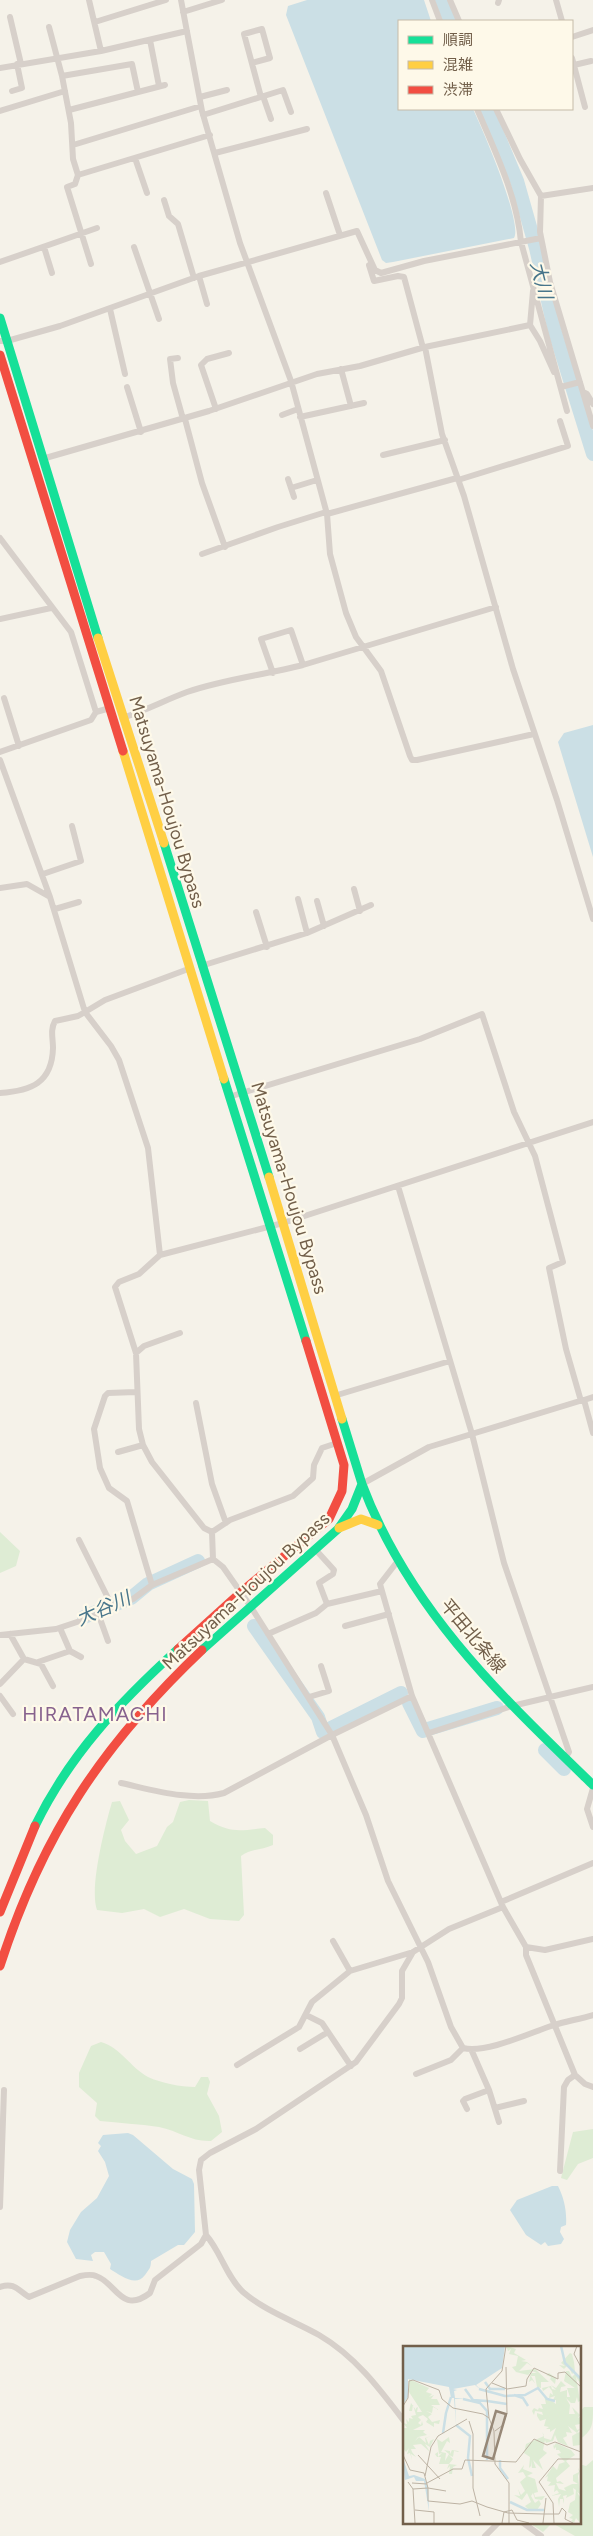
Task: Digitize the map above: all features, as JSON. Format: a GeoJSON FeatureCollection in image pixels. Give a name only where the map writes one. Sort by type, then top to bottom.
{"type":"FeatureCollection","features":[{"type":"Feature","properties":{"kind":"main road","name":"Matsuyama-Houjou Bypass"},"geometry":{"type":"LineString","coordinates":[[0,318],[4,341],[44,459],[243,1092],[362,1484],[349,1514],[338,1529],[250,1607],[143,1711],[104,1756],[69,1807],[42,1855],[18,1910],[0,1966]]}},
{"type":"Feature","properties":{"kind":"main road","name":"Matsuyama-Houjou Bypass"},"geometry":{"type":"LineString","coordinates":[[0,355],[232,1096],[344,1465],[342,1491],[330,1519],[240,1593],[125,1698],[86,1744],[48,1799],[24,1849],[0,1912]]}},
{"type":"Feature","properties":{"kind":"main road"},"geometry":{"type":"LineString","coordinates":[[330,1519],[362,1484],[344,1465]]}},
{"type":"Feature","properties":{"kind":"main road","name":"平田北条線"},"geometry":{"type":"LineString","coordinates":[[362,1484],[378,1525],[397,1562],[461,1652],[593,1787]]}},
{"type":"Feature","properties":{"kind":"main road"},"geometry":{"type":"LineString","coordinates":[[338,1529],[361,1519],[378,1525]]}},
{"type":"Feature","properties":{"kind":"street"},"geometry":{"type":"LineString","coordinates":[[89,0],[101,51]]}},
{"type":"Feature","properties":{"kind":"street"},"geometry":{"type":"LineString","coordinates":[[95,22],[166,0]]}},
{"type":"Feature","properties":{"kind":"street"},"geometry":{"type":"LineString","coordinates":[[181,0],[203,115],[240,243],[291,381],[326,513],[330,554],[346,613],[356,637],[381,671],[412,760],[534,734]]}},
{"type":"Feature","properties":{"kind":"street"},"geometry":{"type":"LineString","coordinates":[[183,12],[222,0]]}},
{"type":"Feature","properties":{"kind":"street"},"geometry":{"type":"LineString","coordinates":[[432,0],[440,20]]}},
{"type":"Feature","properties":{"kind":"street"},"geometry":{"type":"LineString","coordinates":[[450,0],[459,20]]}},
{"type":"Feature","properties":{"kind":"street"},"geometry":{"type":"LineString","coordinates":[[556,0],[562,20]]}},
{"type":"Feature","properties":{"kind":"street"},"geometry":{"type":"LineString","coordinates":[[10,17],[22,88],[12,91]]}},
{"type":"Feature","properties":{"kind":"street"},"geometry":{"type":"LineString","coordinates":[[49,27],[65,91],[73,144],[73,159],[78,176],[75,184],[67,187],[91,264]]}},
{"type":"Feature","properties":{"kind":"street"},"geometry":{"type":"LineString","coordinates":[[252,63],[270,58],[262,29],[244,34],[252,63],[262,97],[271,119]]}},
{"type":"Feature","properties":{"kind":"street"},"geometry":{"type":"LineString","coordinates":[[573,37],[593,30]]}},
{"type":"Feature","properties":{"kind":"street"},"geometry":{"type":"LineString","coordinates":[[0,68],[58,60],[187,31]]}},
{"type":"Feature","properties":{"kind":"street"},"geometry":{"type":"LineString","coordinates":[[68,110],[162,85],[150,40]]}},
{"type":"Feature","properties":{"kind":"street"},"geometry":{"type":"LineString","coordinates":[[586,107],[573,62],[591,61]]}},
{"type":"Feature","properties":{"kind":"street"},"geometry":{"type":"LineString","coordinates":[[62,76],[132,64],[138,92]]}},
{"type":"Feature","properties":{"kind":"street"},"geometry":{"type":"LineString","coordinates":[[200,98],[227,90]]}},
{"type":"Feature","properties":{"kind":"street"},"geometry":{"type":"LineString","coordinates":[[203,115],[283,90],[291,112]]}},
{"type":"Feature","properties":{"kind":"street"},"geometry":{"type":"LineString","coordinates":[[0,112],[65,91]]}},
{"type":"Feature","properties":{"kind":"street"},"geometry":{"type":"LineString","coordinates":[[73,144],[201,106]]}},
{"type":"Feature","properties":{"kind":"street"},"geometry":{"type":"LineString","coordinates":[[477,110],[501,167],[519,226],[533,288],[558,380]]}},
{"type":"Feature","properties":{"kind":"street"},"geometry":{"type":"LineString","coordinates":[[496,110],[530,179],[541,196],[539,238],[560,319],[593,426]]}},
{"type":"Feature","properties":{"kind":"street"},"geometry":{"type":"LineString","coordinates":[[215,154],[306,129]]}},
{"type":"Feature","properties":{"kind":"street"},"geometry":{"type":"LineString","coordinates":[[78,176],[210,135]]}},
{"type":"Feature","properties":{"kind":"street"},"geometry":{"type":"LineString","coordinates":[[135,158],[146,194]]}},
{"type":"Feature","properties":{"kind":"street"},"geometry":{"type":"LineString","coordinates":[[541,196],[593,188]]}},
{"type":"Feature","properties":{"kind":"street"},"geometry":{"type":"LineString","coordinates":[[326,193],[340,235]]}},
{"type":"Feature","properties":{"kind":"street"},"geometry":{"type":"LineString","coordinates":[[164,200],[168,216],[178,224],[196,277],[208,304]]}},
{"type":"Feature","properties":{"kind":"street"},"geometry":{"type":"LineString","coordinates":[[0,262],[98,228]]}},
{"type":"Feature","properties":{"kind":"street"},"geometry":{"type":"LineString","coordinates":[[357,231],[375,270],[381,273],[424,261],[539,238]]}},
{"type":"Feature","properties":{"kind":"street"},"geometry":{"type":"LineString","coordinates":[[4,341],[60,326],[196,277],[247,261],[357,231]]}},
{"type":"Feature","properties":{"kind":"street"},"geometry":{"type":"LineString","coordinates":[[357,231],[374,281],[398,276],[405,280],[424,348],[445,440],[513,669],[593,919]]}},
{"type":"Feature","properties":{"kind":"street"},"geometry":{"type":"LineString","coordinates":[[44,247],[52,273]]}},
{"type":"Feature","properties":{"kind":"street"},"geometry":{"type":"LineString","coordinates":[[134,247],[159,319]]}},
{"type":"Feature","properties":{"kind":"street"},"geometry":{"type":"LineString","coordinates":[[533,288],[530,325],[562,387],[567,411]]}},
{"type":"Feature","properties":{"kind":"street"},"geometry":{"type":"LineString","coordinates":[[110,309],[125,374]]}},
{"type":"Feature","properties":{"kind":"street"},"geometry":{"type":"LineString","coordinates":[[34,461],[184,419],[291,381],[424,348],[530,325]]}},
{"type":"Feature","properties":{"kind":"street"},"geometry":{"type":"LineString","coordinates":[[216,409],[201,365],[207,359],[229,352]]}},
{"type":"Feature","properties":{"kind":"street"},"geometry":{"type":"LineString","coordinates":[[178,358],[170,359],[173,383],[204,490],[225,547]]}},
{"type":"Feature","properties":{"kind":"street"},"geometry":{"type":"LineString","coordinates":[[341,369],[350,406]]}},
{"type":"Feature","properties":{"kind":"street"},"geometry":{"type":"LineString","coordinates":[[562,387],[579,383]]}},
{"type":"Feature","properties":{"kind":"street"},"geometry":{"type":"LineString","coordinates":[[127,387],[141,432]]}},
{"type":"Feature","properties":{"kind":"street"},"geometry":{"type":"LineString","coordinates":[[583,392],[587,394],[593,404]]}},
{"type":"Feature","properties":{"kind":"street"},"geometry":{"type":"LineString","coordinates":[[300,418],[364,403]]}},
{"type":"Feature","properties":{"kind":"street"},"geometry":{"type":"LineString","coordinates":[[282,415],[298,409]]}},
{"type":"Feature","properties":{"kind":"street"},"geometry":{"type":"LineString","coordinates":[[202,554],[278,526],[458,479],[568,446],[560,421]]}},
{"type":"Feature","properties":{"kind":"street"},"geometry":{"type":"LineString","coordinates":[[383,455],[445,440]]}},
{"type":"Feature","properties":{"kind":"street"},"geometry":{"type":"LineString","coordinates":[[288,479],[294,497]]}},
{"type":"Feature","properties":{"kind":"street"},"geometry":{"type":"LineString","coordinates":[[291,488],[317,480]]}},
{"type":"Feature","properties":{"kind":"street"},"geometry":{"type":"LineString","coordinates":[[0,538],[71,632],[96,712]]}},
{"type":"Feature","properties":{"kind":"street"},"geometry":{"type":"LineString","coordinates":[[113,720],[185,693],[251,675],[273,673],[303,665],[496,607]]}},
{"type":"Feature","properties":{"kind":"street"},"geometry":{"type":"LineString","coordinates":[[0,619],[51,608]]}},
{"type":"Feature","properties":{"kind":"street"},"geometry":{"type":"LineString","coordinates":[[71,632],[84,628]]}},
{"type":"Feature","properties":{"kind":"street"},"geometry":{"type":"LineString","coordinates":[[273,673],[261,639],[291,630],[303,665]]}},
{"type":"Feature","properties":{"kind":"street"},"geometry":{"type":"LineString","coordinates":[[4,698],[19,746]]}},
{"type":"Feature","properties":{"kind":"street"},"geometry":{"type":"LineString","coordinates":[[0,752],[91,720],[96,712],[120,705]]}},
{"type":"Feature","properties":{"kind":"street"},"geometry":{"type":"LineString","coordinates":[[0,760],[44,874],[85,1012],[111,1046],[119,1060],[148,1148],[160,1255]]}},
{"type":"Feature","properties":{"kind":"street"},"geometry":{"type":"LineString","coordinates":[[44,874],[81,861],[72,826]]}},
{"type":"Feature","properties":{"kind":"street"},"geometry":{"type":"LineString","coordinates":[[0,888],[27,884],[50,897]]}},
{"type":"Feature","properties":{"kind":"street"},"geometry":{"type":"LineString","coordinates":[[354,889],[360,911]]}},
{"type":"Feature","properties":{"kind":"street"},"geometry":{"type":"LineString","coordinates":[[298,899],[307,933]]}},
{"type":"Feature","properties":{"kind":"street"},"geometry":{"type":"LineString","coordinates":[[317,901],[324,926]]}},
{"type":"Feature","properties":{"kind":"street"},"geometry":{"type":"LineString","coordinates":[[55,909],[79,902]]}},
{"type":"Feature","properties":{"kind":"street"},"geometry":{"type":"LineString","coordinates":[[0,1093],[29,1088],[43,1080],[47,1075],[53,1050],[52,1032],[55,1021],[78,1016],[105,1000],[191,968],[307,933],[371,905]]}},
{"type":"Feature","properties":{"kind":"street"},"geometry":{"type":"LineString","coordinates":[[256,912],[267,946]]}},
{"type":"Feature","properties":{"kind":"street"},"geometry":{"type":"LineString","coordinates":[[232,1096],[420,1039],[482,1014],[514,1112],[535,1156],[563,1262],[550,1268],[566,1349],[593,1433]]}},
{"type":"Feature","properties":{"kind":"street"},"geometry":{"type":"LineString","coordinates":[[212,1532],[204,1528],[152,1462],[143,1446],[139,1429],[136,1392],[136,1353],[115,1286],[119,1282],[139,1274],[160,1255],[283,1223],[593,1122]]}},
{"type":"Feature","properties":{"kind":"street"},"geometry":{"type":"LineString","coordinates":[[398,1186],[472,1434],[504,1563],[550,1698],[561,1724],[569,1752],[565,1758]]}},
{"type":"Feature","properties":{"kind":"street"},"geometry":{"type":"LineString","coordinates":[[136,1353],[144,1346],[180,1333]]}},
{"type":"Feature","properties":{"kind":"street"},"geometry":{"type":"LineString","coordinates":[[325,1398],[450,1361]]}},
{"type":"Feature","properties":{"kind":"street"},"geometry":{"type":"LineString","coordinates":[[136,1392],[108,1393],[105,1396],[94,1429],[104,1480],[109,1488],[127,1501],[152,1585]]}},
{"type":"Feature","properties":{"kind":"street"},"geometry":{"type":"LineString","coordinates":[[362,1484],[429,1446],[593,1397]]}},
{"type":"Feature","properties":{"kind":"street"},"geometry":{"type":"LineString","coordinates":[[196,1403],[212,1484],[226,1523]]}},
{"type":"Feature","properties":{"kind":"street"},"geometry":{"type":"LineString","coordinates":[[212,1532],[226,1523],[293,1496],[313,1478],[314,1465],[322,1448],[337,1443]]}},
{"type":"Feature","properties":{"kind":"street"},"geometry":{"type":"LineString","coordinates":[[118,1452],[143,1446]]}},
{"type":"Feature","properties":{"kind":"street"},"geometry":{"type":"LineString","coordinates":[[212,1532],[213,1560]]}},
{"type":"Feature","properties":{"kind":"street"},"geometry":{"type":"LineString","coordinates":[[80,1540],[112,1606]]}},
{"type":"Feature","properties":{"kind":"street"},"geometry":{"type":"LineString","coordinates":[[315,1549],[334,1570],[333,1574],[319,1583],[328,1604]]}},
{"type":"Feature","properties":{"kind":"street"},"geometry":{"type":"LineString","coordinates":[[0,1635],[60,1628],[133,1599],[152,1585],[213,1560]]}},
{"type":"Feature","properties":{"kind":"street"},"geometry":{"type":"LineString","coordinates":[[213,1560],[223,1567],[332,1735],[366,1815],[388,1881],[421,1947],[451,2027],[463,2048]]}},
{"type":"Feature","properties":{"kind":"street"},"geometry":{"type":"LineString","coordinates":[[397,1562],[380,1584],[412,1696],[502,1904],[526,1947],[526,1955],[576,2075],[585,2084],[593,2087]]}},
{"type":"Feature","properties":{"kind":"street"},"geometry":{"type":"LineString","coordinates":[[268,1634],[316,1613],[328,1604],[382,1591]]}},
{"type":"Feature","properties":{"kind":"street"},"geometry":{"type":"LineString","coordinates":[[98,1613],[108,1641]]}},
{"type":"Feature","properties":{"kind":"street"},"geometry":{"type":"LineString","coordinates":[[344,1626],[389,1614]]}},
{"type":"Feature","properties":{"kind":"street"},"geometry":{"type":"LineString","coordinates":[[60,1628],[70,1651],[81,1657]]}},
{"type":"Feature","properties":{"kind":"street"},"geometry":{"type":"LineString","coordinates":[[10,1634],[24,1659],[38,1662],[70,1651]]}},
{"type":"Feature","properties":{"kind":"street"},"geometry":{"type":"LineString","coordinates":[[0,1684],[24,1659]]}},
{"type":"Feature","properties":{"kind":"street"},"geometry":{"type":"LineString","coordinates":[[38,1662],[45,1669],[53,1686]]}},
{"type":"Feature","properties":{"kind":"street"},"geometry":{"type":"LineString","coordinates":[[309,1697],[329,1691],[321,1666]]}},
{"type":"Feature","properties":{"kind":"street"},"geometry":{"type":"LineString","coordinates":[[429,1733],[512,1706],[593,1687]]}},
{"type":"Feature","properties":{"kind":"street"},"geometry":{"type":"LineString","coordinates":[[0,1696],[13,1714]]}},
{"type":"Feature","properties":{"kind":"street"},"geometry":{"type":"LineString","coordinates":[[122,1783],[191,1796],[211,1796],[224,1793],[332,1735],[412,1696]]}},
{"type":"Feature","properties":{"kind":"street"},"geometry":{"type":"LineString","coordinates":[[593,1787],[587,1808],[593,1827]]}},
{"type":"Feature","properties":{"kind":"street"},"geometry":{"type":"LineString","coordinates":[[237,2065],[300,2026],[312,2002],[350,1971],[413,1952],[449,1928],[593,1863]]}},
{"type":"Feature","properties":{"kind":"street"},"geometry":{"type":"LineString","coordinates":[[526,1947],[545,1950],[593,1940]]}},
{"type":"Feature","properties":{"kind":"street"},"geometry":{"type":"LineString","coordinates":[[333,1941],[350,1971]]}},
{"type":"Feature","properties":{"kind":"street"},"geometry":{"type":"LineString","coordinates":[[403,2420],[366,2373],[336,2346],[255,2302],[241,2290],[206,2235],[200,2197],[199,2170],[201,2160],[210,2153],[256,2129],[356,2062],[399,2004],[402,1998],[402,1971],[413,1952]]}},
{"type":"Feature","properties":{"kind":"street"},"geometry":{"type":"LineString","coordinates":[[306,2015],[322,2023],[351,2066]]}},
{"type":"Feature","properties":{"kind":"street"},"geometry":{"type":"LineString","coordinates":[[463,2048],[471,2049],[488,2046],[555,2024],[593,2015]]}},
{"type":"Feature","properties":{"kind":"street"},"geometry":{"type":"LineString","coordinates":[[300,2049],[328,2032]]}},
{"type":"Feature","properties":{"kind":"street"},"geometry":{"type":"LineString","coordinates":[[416,2074],[452,2060],[463,2048]]}},
{"type":"Feature","properties":{"kind":"street"},"geometry":{"type":"LineString","coordinates":[[471,2049],[489,2090],[499,2122]]}},
{"type":"Feature","properties":{"kind":"street"},"geometry":{"type":"LineString","coordinates":[[560,2171],[564,2086],[568,2080],[576,2075]]}},
{"type":"Feature","properties":{"kind":"street"},"geometry":{"type":"LineString","coordinates":[[0,2207],[4,2090]]}},
{"type":"Feature","properties":{"kind":"street"},"geometry":{"type":"LineString","coordinates":[[467,2109],[463,2101],[465,2099],[489,2090]]}},
{"type":"Feature","properties":{"kind":"street"},"geometry":{"type":"LineString","coordinates":[[495,2108],[524,2101]]}},
{"type":"Feature","properties":{"kind":"street"},"geometry":{"type":"LineString","coordinates":[[0,2286],[15,2286],[29,2297],[80,2276],[97,2276],[122,2297],[136,2300],[150,2293],[155,2280],[201,2244],[206,2235]]}},
{"type":"Feature","properties":{"kind":"street"},"geometry":{"type":"LineString","coordinates":[[485,2536],[497,2524]]}},
{"type":"Feature","properties":{"kind":"street"},"geometry":{"type":"LineString","coordinates":[[525,2524],[541,2536]]}},
{"type":"Feature","properties":{"kind":"green space"},"geometry":{"type":"Polygon","coordinates":[[[0,1532],[20,1551],[16,1566],[0,1573],[0,1532]]]}},
{"type":"Feature","properties":{"kind":"green space"},"geometry":{"type":"Polygon","coordinates":[[[189,1800],[208,1801],[210,1821],[225,1828],[243,1830],[265,1828],[273,1835],[273,1845],[248,1852],[241,1856],[244,1915],[239,1921],[210,1919],[184,1909],[160,1917],[144,1909],[122,1913],[97,1910],[95,1900],[96,1872],[112,1802],[120,1801],[129,1820],[121,1830],[125,1841],[136,1854],[157,1846],[167,1827],[173,1822],[180,1802],[189,1800]]]}},
{"type":"Feature","properties":{"kind":"green space"},"geometry":{"type":"Polygon","coordinates":[[[101,2042],[120,2053],[142,2073],[159,2081],[195,2087],[201,2077],[208,2077],[210,2082],[207,2094],[219,2116],[222,2132],[211,2141],[204,2141],[159,2127],[100,2121],[95,2116],[97,2103],[79,2087],[79,2073],[91,2046],[101,2042]]]}},
{"type":"Feature","properties":{"kind":"green space"},"geometry":{"type":"Polygon","coordinates":[[[593,2129],[593,2158],[578,2164],[567,2180],[561,2178],[573,2132],[593,2129]]]}},
{"type":"Feature","properties":{"kind":"green space"},"geometry":{"type":"Polygon","coordinates":[[[584,2407],[593,2407],[590,2430],[580,2439],[580,2412],[584,2407]]]}},
{"type":"Feature","properties":{"kind":"green space"},"geometry":{"type":"Polygon","coordinates":[[[593,2460],[593,2536],[575,2536],[554,2524],[580,2524],[580,2464],[586,2466],[593,2460]]]}},
{"type":"Feature","properties":{"kind":"green space"},"geometry":{"type":"Polygon","coordinates":[[[531,2524],[551,2524],[543,2532],[531,2524]]]}},
{"type":"Feature","properties":{"kind":"shaded area"},"geometry":{"type":"Polygon","coordinates":[[[307,0],[424,0],[431,20],[398,20],[398,110],[473,110],[492,154],[513,214],[514,238],[393,262],[386,263],[382,260],[286,15],[288,6],[307,0]]]}},
{"type":"Feature","properties":{"kind":"shaded area"},"geometry":{"type":"Polygon","coordinates":[[[593,725],[593,857],[558,742],[564,733],[593,725]]]}},
{"type":"Feature","properties":{"kind":"shaded area"},"geometry":{"type":"Polygon","coordinates":[[[128,2133],[133,2135],[173,2169],[192,2179],[194,2184],[195,2232],[184,2245],[178,2245],[151,2261],[145,2275],[137,2280],[123,2277],[110,2269],[111,2264],[104,2252],[95,2252],[91,2255],[93,2261],[76,2259],[67,2242],[70,2230],[81,2212],[97,2198],[109,2176],[105,2162],[98,2151],[101,2146],[98,2143],[103,2135],[128,2133]]]}},
{"type":"Feature","properties":{"kind":"shaded area"},"geometry":{"type":"Polygon","coordinates":[[[552,2186],[558,2186],[562,2195],[566,2225],[561,2227],[560,2232],[564,2239],[561,2244],[548,2246],[545,2242],[541,2245],[526,2235],[510,2210],[517,2200],[552,2186]]]}},
{"type":"Feature","properties":{"kind":"waterway","name":"大川"},"geometry":{"type":"LineString","coordinates":[[442,0],[450,20]]}},
{"type":"Feature","properties":{"kind":"waterway","name":"大川"},"geometry":{"type":"LineString","coordinates":[[487,110],[517,181],[536,248],[555,332],[593,454]]}},
{"type":"Feature","properties":{"kind":"waterway","name":"大谷川"},"geometry":{"type":"LineString","coordinates":[[84,1617],[131,1598],[148,1584],[198,1561]]}},
{"type":"Feature","properties":{"kind":"waterway","name":"大谷川"},"geometry":{"type":"LineString","coordinates":[[254,1626],[318,1717],[323,1732]]}},
{"type":"Feature","properties":{"kind":"waterway","name":"大谷川"},"geometry":{"type":"LineString","coordinates":[[331,1728],[401,1693]]}},
{"type":"Feature","properties":{"kind":"waterway","name":"大谷川"},"geometry":{"type":"LineString","coordinates":[[409,1703],[423,1731]]}},
{"type":"Feature","properties":{"kind":"waterway","name":"大谷川"},"geometry":{"type":"LineString","coordinates":[[428,1729],[497,1708]]}},
{"type":"Feature","properties":{"kind":"waterway","name":"大谷川"},"geometry":{"type":"LineString","coordinates":[[545,1750],[564,1769]]}},
{"type":"Feature","properties":{"kind":"traffic: fast"},"geometry":{"type":"LineString","coordinates":[[0,318],[98,638]]}},
{"type":"Feature","properties":{"kind":"traffic: fast"},"geometry":{"type":"LineString","coordinates":[[164,843],[269,1177]]}},
{"type":"Feature","properties":{"kind":"traffic: fast"},"geometry":{"type":"LineString","coordinates":[[224,1079],[306,1341]]}},
{"type":"Feature","properties":{"kind":"traffic: fast"},"geometry":{"type":"LineString","coordinates":[[202,1650],[338,1529],[352,1509],[362,1484],[342,1419]]}},
{"type":"Feature","properties":{"kind":"traffic: fast"},"geometry":{"type":"LineString","coordinates":[[362,1484],[382,1529],[405,1571],[431,1610],[491,1683],[593,1785]]}},
{"type":"Feature","properties":{"kind":"traffic: fast"},"geometry":{"type":"LineString","coordinates":[[35,1826],[49,1800],[80,1753],[116,1710],[178,1649]]}},
{"type":"Feature","properties":{"kind":"traffic: slow"},"geometry":{"type":"LineString","coordinates":[[98,638],[164,843]]}},
{"type":"Feature","properties":{"kind":"traffic: slow"},"geometry":{"type":"LineString","coordinates":[[123,751],[224,1079]]}},
{"type":"Feature","properties":{"kind":"traffic: slow"},"geometry":{"type":"LineString","coordinates":[[269,1177],[342,1419]]}},
{"type":"Feature","properties":{"kind":"traffic: slow"},"geometry":{"type":"LineString","coordinates":[[339,1528],[361,1519],[378,1525]]}},
{"type":"Feature","properties":{"kind":"traffic: jam"},"geometry":{"type":"LineString","coordinates":[[0,355],[123,751]]}},
{"type":"Feature","properties":{"kind":"traffic: jam"},"geometry":{"type":"LineString","coordinates":[[178,1649],[240,1593],[329,1519],[342,1491],[344,1465],[306,1341]]}},
{"type":"Feature","properties":{"kind":"traffic: jam"},"geometry":{"type":"LineString","coordinates":[[0,1966],[35,1875],[56,1833],[79,1794],[134,1721],[166,1685],[202,1650]]}},
{"type":"Feature","properties":{"kind":"traffic: jam"},"geometry":{"type":"LineString","coordinates":[[0,1912],[35,1826]]}},
{"type":"Feature","properties":{"kind":"district","name":"HIRATAMACHI"},"geometry":{"type":"Point","coordinates":[95,1714]}}]}
